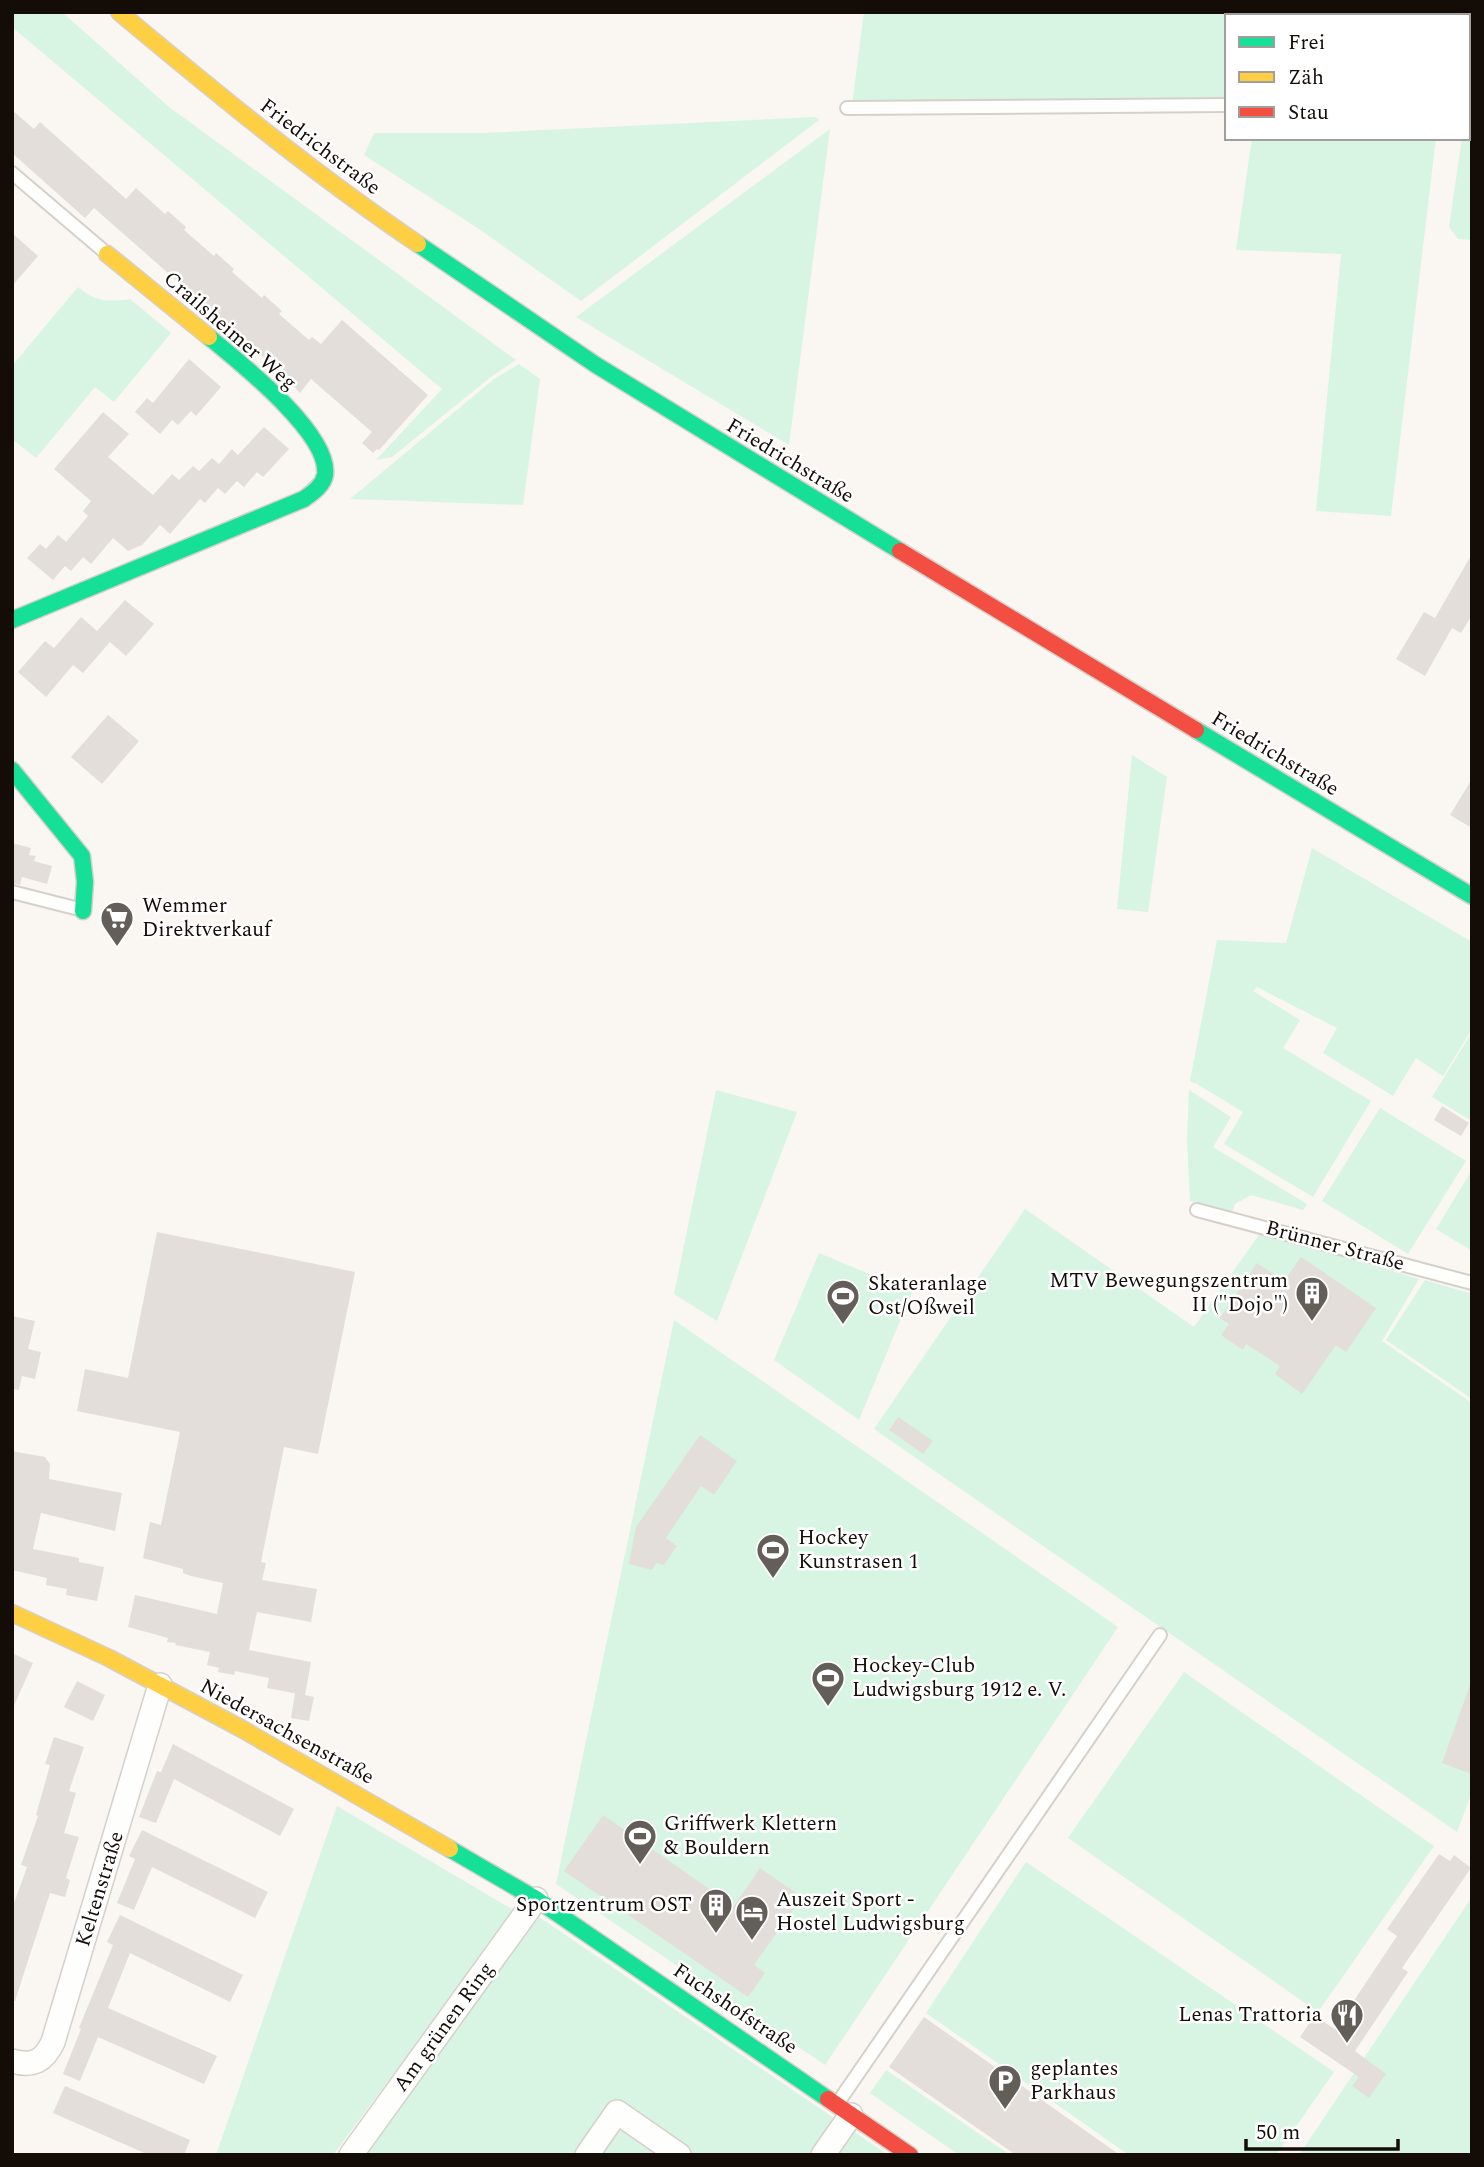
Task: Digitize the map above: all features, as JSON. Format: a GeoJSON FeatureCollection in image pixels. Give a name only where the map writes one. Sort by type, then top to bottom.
{"type":"FeatureCollection","features":[{"type":"Feature","properties":{"kind":"street","name":"Friedrichstraße"},"geometry":{"type":"LineString","coordinates":[[119,12],[250,121],[367,209],[596,365],[761,469],[1472,896]]}},
{"type":"Feature","properties":{"kind":"street","name":"Crailsheimer Weg"},"geometry":{"type":"LineString","coordinates":[[12,620],[304,499],[323,481],[326,471],[320,452],[310,436],[257,377],[107,254]]}},
{"type":"Feature","properties":{"kind":"street"},"geometry":{"type":"LineString","coordinates":[[12,770],[82,856],[85,882],[83,911]]}},
{"type":"Feature","properties":{"kind":"street","name":"Niedersachsenstraße"},"geometry":{"type":"LineString","coordinates":[[12,1613],[78,1643],[253,1735],[536,1899]]}},
{"type":"Feature","properties":{"kind":"street","name":"Keltenstraße"},"geometry":{"type":"LineString","coordinates":[[12,2062],[38,2063],[47,2055],[53,2042],[160,1685]]}},
{"type":"Feature","properties":{"kind":"street","name":"Fuchshofstraße"},"geometry":{"type":"LineString","coordinates":[[536,1899],[910,2155]]}},
{"type":"Feature","properties":{"kind":"street","name":"Am grünen Ring"},"geometry":{"type":"LineString","coordinates":[[358,2152],[536,1899]]}},
{"type":"Feature","properties":{"kind":"street"},"geometry":{"type":"LineString","coordinates":[[823,2155],[844,2110]]}},
{"type":"Feature","properties":{"kind":"street"},"geometry":{"type":"LineString","coordinates":[[587,2155],[617,2112],[679,2155]]}},
{"type":"Feature","properties":{"kind":"lane"},"geometry":{"type":"LineString","coordinates":[[848,108],[1225,105]]}},
{"type":"Feature","properties":{"kind":"lane","name":"Crailsheimer Weg"},"geometry":{"type":"LineString","coordinates":[[12,173],[107,254]]}},
{"type":"Feature","properties":{"kind":"lane"},"geometry":{"type":"LineString","coordinates":[[12,892],[83,911]]}},
{"type":"Feature","properties":{"kind":"lane","name":"Brünner Straße"},"geometry":{"type":"LineString","coordinates":[[1197,1210],[1472,1283]]}},
{"type":"Feature","properties":{"kind":"lane"},"geometry":{"type":"LineString","coordinates":[[844,2110],[1160,1635]]}},
{"type":"Feature","properties":{"kind":"green space"},"geometry":{"type":"Polygon","coordinates":[[[12,12],[62,12],[169,107],[516,360],[492,376],[392,457],[376,460],[442,389],[12,27],[12,12]]]}},
{"type":"Feature","properties":{"kind":"green space"},"geometry":{"type":"Polygon","coordinates":[[[864,12],[1472,12],[1470,94],[1470,14],[1225,14],[1225,99],[852,105],[864,12]]]}},
{"type":"Feature","properties":{"kind":"green space"},"geometry":{"type":"Polygon","coordinates":[[[815,117],[819,120],[581,301],[479,229],[364,155],[374,133],[484,133],[815,117]]]}},
{"type":"Feature","properties":{"kind":"green space"},"geometry":{"type":"Polygon","coordinates":[[[1472,125],[1472,240],[1458,239],[1449,227],[1462,140],[1470,140],[1472,125]]]}},
{"type":"Feature","properties":{"kind":"green space"},"geometry":{"type":"Polygon","coordinates":[[[830,129],[789,445],[576,317],[830,129]]]}},
{"type":"Feature","properties":{"kind":"green space"},"geometry":{"type":"Polygon","coordinates":[[[1252,140],[1436,140],[1391,516],[1316,511],[1341,254],[1236,250],[1252,140]]]}},
{"type":"Feature","properties":{"kind":"green space"},"geometry":{"type":"Polygon","coordinates":[[[78,287],[90,296],[102,300],[130,299],[171,333],[114,402],[95,387],[36,458],[12,439],[12,366],[78,287]]]}},
{"type":"Feature","properties":{"kind":"green space"},"geometry":{"type":"Polygon","coordinates":[[[519,364],[540,379],[523,505],[350,499],[494,379],[519,364]]]}},
{"type":"Feature","properties":{"kind":"green space"},"geometry":{"type":"Polygon","coordinates":[[[1132,755],[1167,777],[1148,912],[1117,909],[1132,755]]]}},
{"type":"Feature","properties":{"kind":"green space"},"geometry":{"type":"Polygon","coordinates":[[[1312,848],[1472,942],[1472,1029],[1443,1076],[1416,1058],[1393,1096],[1323,1053],[1337,1028],[1257,987],[1253,991],[1300,1020],[1283,1048],[1371,1101],[1313,1197],[1224,1144],[1243,1112],[1197,1084],[1201,1076],[1196,1084],[1190,1081],[1217,940],[1286,943],[1312,848]]]}},
{"type":"Feature","properties":{"kind":"green space"},"geometry":{"type":"Polygon","coordinates":[[[1472,1032],[1472,1121],[1432,1097],[1472,1032]]]}},
{"type":"Feature","properties":{"kind":"green space"},"geometry":{"type":"Polygon","coordinates":[[[716,1090],[797,1112],[717,1321],[674,1294],[716,1090]]]}},
{"type":"Feature","properties":{"kind":"green space"},"geometry":{"type":"Polygon","coordinates":[[[1189,1090],[1231,1117],[1213,1147],[1307,1204],[1303,1210],[1251,1195],[1235,1204],[1232,1212],[1190,1201],[1187,1140],[1189,1090]]]}},
{"type":"Feature","properties":{"kind":"green space"},"geometry":{"type":"Polygon","coordinates":[[[1380,1108],[1466,1161],[1408,1254],[1322,1201],[1380,1108]]]}},
{"type":"Feature","properties":{"kind":"green space"},"geometry":{"type":"Polygon","coordinates":[[[1472,1170],[1472,1251],[1436,1229],[1472,1170]]]}},
{"type":"Feature","properties":{"kind":"green space"},"geometry":{"type":"Polygon","coordinates":[[[1025,1209],[1194,1327],[1261,1232],[1419,1279],[1382,1341],[1472,1403],[1472,1792],[1457,1832],[874,1429],[1025,1209]]]}},
{"type":"Feature","properties":{"kind":"green space","name":"Skateranlage Ost/Oßweil"},"geometry":{"type":"Polygon","coordinates":[[[819,1253],[912,1292],[859,1420],[774,1360],[819,1253]]]}},
{"type":"Feature","properties":{"kind":"green space"},"geometry":{"type":"Polygon","coordinates":[[[1425,1280],[1472,1294],[1472,1399],[1386,1340],[1425,1280]]]}},
{"type":"Feature","properties":{"kind":"green space","name":"Hockey-Club Ludwigsburg 1912 e. V."},"geometry":{"type":"Polygon","coordinates":[[[674,1320],[1118,1627],[825,2065],[556,1884],[674,1320]]]}},
{"type":"Feature","properties":{"kind":"green space"},"geometry":{"type":"Polygon","coordinates":[[[1184,1672],[1434,1846],[1318,2012],[1068,1838],[1184,1672]]]}},
{"type":"Feature","properties":{"kind":"green space"},"geometry":{"type":"Polygon","coordinates":[[[337,1806],[515,1911],[333,2155],[216,2155],[337,1806]]]}},
{"type":"Feature","properties":{"kind":"green space"},"geometry":{"type":"Polygon","coordinates":[[[1026,1862],[1334,2072],[1276,2155],[1129,2155],[926,2013],[1026,1862]]]}},
{"type":"Feature","properties":{"kind":"green space"},"geometry":{"type":"Polygon","coordinates":[[[1472,1897],[1472,2155],[1299,2155],[1472,1897]]]}},
{"type":"Feature","properties":{"kind":"green space"},"geometry":{"type":"Polygon","coordinates":[[[539,1917],[888,2155],[351,2155],[516,1928],[539,1917]]]}},
{"type":"Feature","properties":{"kind":"green space"},"geometry":{"type":"Polygon","coordinates":[[[886,2070],[1010,2155],[959,2155],[870,2093],[886,2070]]]}},
{"type":"Feature","properties":{"kind":"building"},"geometry":{"type":"Polygon","coordinates":[[[12,110],[34,129],[40,122],[126,199],[136,188],[165,214],[168,211],[186,227],[184,230],[214,256],[216,253],[234,269],[232,272],[262,298],[264,295],[282,311],[279,314],[309,340],[312,337],[321,344],[342,320],[428,395],[379,450],[373,453],[362,443],[372,432],[311,379],[300,393],[290,380],[94,208],[85,218],[12,153],[12,110]]]}},
{"type":"Feature","properties":{"kind":"building"},"geometry":{"type":"Polygon","coordinates":[[[12,233],[38,256],[12,286],[12,233]]]}},
{"type":"Feature","properties":{"kind":"building"},"geometry":{"type":"Polygon","coordinates":[[[189,359],[221,387],[196,416],[191,411],[178,425],[172,420],[160,434],[135,412],[147,398],[153,403],[189,359]]]}},
{"type":"Feature","properties":{"kind":"building"},"geometry":{"type":"Polygon","coordinates":[[[103,412],[129,434],[108,457],[153,495],[172,474],[179,480],[193,466],[199,471],[212,458],[219,464],[232,449],[238,455],[264,427],[289,449],[263,477],[257,472],[244,487],[237,481],[225,494],[218,488],[205,503],[200,499],[170,534],[160,525],[142,545],[128,551],[113,538],[91,564],[83,557],[71,571],[65,566],[53,580],[27,558],[40,544],[46,549],[58,535],[66,542],[88,516],[83,511],[91,501],[54,469],[103,412]]]}},
{"type":"Feature","properties":{"kind":"building"},"geometry":{"type":"Polygon","coordinates":[[[1472,554],[1472,615],[1461,633],[1452,628],[1425,676],[1396,659],[1424,612],[1435,618],[1472,554]]]}},
{"type":"Feature","properties":{"kind":"building"},"geometry":{"type":"Polygon","coordinates":[[[125,600],[154,624],[126,656],[110,642],[83,673],[73,665],[46,697],[18,672],[45,641],[54,648],[81,617],[97,631],[125,600]]]}},
{"type":"Feature","properties":{"kind":"building"},"geometry":{"type":"Polygon","coordinates":[[[108,715],[139,741],[102,784],[71,757],[108,715]]]}},
{"type":"Feature","properties":{"kind":"building"},"geometry":{"type":"Polygon","coordinates":[[[1472,779],[1472,828],[1450,815],[1472,779]]]}},
{"type":"Feature","properties":{"kind":"building"},"geometry":{"type":"Polygon","coordinates":[[[12,843],[31,848],[29,855],[36,856],[34,861],[52,866],[47,884],[22,877],[20,885],[12,883],[12,843]]]}},
{"type":"Feature","properties":{"kind":"building"},"geometry":{"type":"Polygon","coordinates":[[[1442,1106],[1469,1123],[1461,1136],[1434,1120],[1442,1106]]]}},
{"type":"Feature","properties":{"kind":"building"},"geometry":{"type":"Polygon","coordinates":[[[157,1232],[355,1272],[318,1454],[284,1447],[261,1562],[266,1563],[262,1580],[317,1589],[311,1622],[257,1612],[249,1650],[311,1662],[305,1695],[314,1697],[309,1721],[291,1718],[295,1693],[267,1688],[269,1678],[235,1671],[234,1675],[218,1672],[219,1668],[207,1665],[210,1652],[175,1645],[176,1643],[167,1642],[168,1638],[128,1627],[135,1595],[217,1614],[223,1583],[191,1576],[183,1573],[183,1569],[143,1558],[150,1522],[161,1525],[180,1432],[77,1411],[85,1369],[128,1378],[157,1232]]]}},
{"type":"Feature","properties":{"kind":"building","name":"MTV Bewegungszentrum II (\"Dojo\")"},"geometry":{"type":"Polygon","coordinates":[[[1301,1257],[1376,1308],[1346,1352],[1336,1345],[1302,1394],[1275,1374],[1280,1366],[1246,1344],[1243,1350],[1221,1335],[1229,1324],[1220,1318],[1257,1263],[1284,1281],[1301,1257]]]}},
{"type":"Feature","properties":{"kind":"building"},"geometry":{"type":"Polygon","coordinates":[[[12,1316],[35,1321],[28,1349],[41,1352],[35,1379],[22,1376],[19,1390],[12,1389],[12,1316]]]}},
{"type":"Feature","properties":{"kind":"building"},"geometry":{"type":"Polygon","coordinates":[[[898,1417],[933,1441],[923,1454],[889,1430],[898,1417]]]}},
{"type":"Feature","properties":{"kind":"building"},"geometry":{"type":"Polygon","coordinates":[[[700,1435],[737,1461],[714,1495],[701,1486],[666,1538],[677,1546],[664,1565],[656,1563],[652,1570],[629,1564],[636,1527],[700,1435]]]}},
{"type":"Feature","properties":{"kind":"building"},"geometry":{"type":"Polygon","coordinates":[[[12,1451],[45,1457],[50,1464],[49,1479],[122,1493],[115,1531],[41,1513],[33,1549],[79,1558],[79,1562],[104,1567],[97,1601],[66,1595],[67,1589],[46,1585],[47,1578],[12,1570],[12,1451]]]}},
{"type":"Feature","properties":{"kind":"building"},"geometry":{"type":"Polygon","coordinates":[[[12,1653],[33,1663],[12,1710],[12,1653]]]}},
{"type":"Feature","properties":{"kind":"building"},"geometry":{"type":"Polygon","coordinates":[[[77,1681],[105,1695],[93,1721],[64,1707],[77,1681]]]}},
{"type":"Feature","properties":{"kind":"building"},"geometry":{"type":"Polygon","coordinates":[[[1470,1685],[1472,1686],[1472,1774],[1442,1763],[1470,1685]]]}},
{"type":"Feature","properties":{"kind":"building"},"geometry":{"type":"Polygon","coordinates":[[[54,1737],[84,1747],[69,1791],[76,1793],[64,1833],[79,1837],[66,1878],[70,1880],[65,1897],[50,1893],[15,2001],[12,2001],[12,1909],[27,1867],[21,1865],[38,1816],[36,1815],[50,1765],[45,1764],[54,1737]]]}},
{"type":"Feature","properties":{"kind":"building"},"geometry":{"type":"Polygon","coordinates":[[[173,1744],[294,1809],[280,1836],[174,1779],[156,1823],[139,1817],[157,1771],[163,1773],[161,1772],[173,1744]]]}},
{"type":"Feature","properties":{"kind":"building","name":"Sportzentrum OST"},"geometry":{"type":"Polygon","coordinates":[[[603,1815],[734,1906],[760,1868],[802,1897],[754,1965],[765,1973],[748,1997],[564,1871],[603,1815]]]}},
{"type":"Feature","properties":{"kind":"building"},"geometry":{"type":"Polygon","coordinates":[[[142,1830],[268,1892],[255,1918],[152,1867],[134,1910],[117,1903],[135,1859],[129,1856],[142,1830]]]}},
{"type":"Feature","properties":{"kind":"building"},"geometry":{"type":"Polygon","coordinates":[[[1439,1854],[1450,1861],[1454,1855],[1471,1868],[1402,1968],[1408,1972],[1355,2051],[1386,2074],[1369,2098],[1352,2086],[1359,2077],[1300,2037],[1314,2016],[1335,2029],[1397,1936],[1387,1929],[1439,1854]]]}},
{"type":"Feature","properties":{"kind":"building"},"geometry":{"type":"Polygon","coordinates":[[[120,1915],[243,1975],[230,2002],[130,1953],[108,2008],[217,2056],[204,2084],[98,2037],[80,2081],[63,2074],[113,1945],[107,1942],[120,1915]]]}},
{"type":"Feature","properties":{"kind":"building","name":"geplantes Parkhaus"},"geometry":{"type":"Polygon","coordinates":[[[924,2017],[1120,2155],[1016,2155],[889,2067],[924,2017]]]}},
{"type":"Feature","properties":{"kind":"building"},"geometry":{"type":"Polygon","coordinates":[[[65,2086],[190,2140],[184,2155],[149,2155],[53,2113],[65,2086]]]}},
{"type":"Feature","properties":{"kind":"traffic: fast"},"geometry":{"type":"LineString","coordinates":[[418,244],[596,365],[900,551]]}},
{"type":"Feature","properties":{"kind":"traffic: fast"},"geometry":{"type":"LineString","coordinates":[[12,620],[304,499],[322,483],[325,475],[323,458],[299,420],[260,380],[209,337]]}},
{"type":"Feature","properties":{"kind":"traffic: fast"},"geometry":{"type":"LineString","coordinates":[[1196,730],[1472,896]]}},
{"type":"Feature","properties":{"kind":"traffic: fast"},"geometry":{"type":"LineString","coordinates":[[12,770],[82,856],[85,882],[83,911]]}},
{"type":"Feature","properties":{"kind":"traffic: fast"},"geometry":{"type":"LineString","coordinates":[[450,1849],[536,1899],[828,2099]]}},
{"type":"Feature","properties":{"kind":"traffic: slow"},"geometry":{"type":"LineString","coordinates":[[119,12],[303,161],[418,244]]}},
{"type":"Feature","properties":{"kind":"traffic: slow"},"geometry":{"type":"LineString","coordinates":[[107,254],[209,337]]}},
{"type":"Feature","properties":{"kind":"traffic: slow"},"geometry":{"type":"LineString","coordinates":[[12,1613],[109,1658],[242,1729],[450,1849]]}},
{"type":"Feature","properties":{"kind":"traffic: jam"},"geometry":{"type":"LineString","coordinates":[[900,551],[1196,730]]}},
{"type":"Feature","properties":{"kind":"traffic: jam"},"geometry":{"type":"LineString","coordinates":[[828,2099],[910,2155]]}},
{"type":"Feature","properties":{"kind":"place","name":"Wemmer Direktverkauf"},"geometry":{"type":"Point","coordinates":[117,948]}},
{"type":"Feature","properties":{"kind":"place","name":"MTV Bewegungszentrum II (\"Dojo\")"},"geometry":{"type":"Point","coordinates":[1312,1323]}},
{"type":"Feature","properties":{"kind":"place","name":"Skateranlage Ost/Oßweil"},"geometry":{"type":"Point","coordinates":[843,1326]}},
{"type":"Feature","properties":{"kind":"place","name":"Hockey Kunstrasen 1"},"geometry":{"type":"Point","coordinates":[773,1580]}},
{"type":"Feature","properties":{"kind":"place","name":"Hockey-Club Ludwigsburg 1912 e. V."},"geometry":{"type":"Point","coordinates":[828,1708]}},
{"type":"Feature","properties":{"kind":"place","name":"Griffwerk Klettern & Bouldern"},"geometry":{"type":"Point","coordinates":[640,1866]}},
{"type":"Feature","properties":{"kind":"place","name":"Sportzentrum OST"},"geometry":{"type":"Point","coordinates":[716,1935]}},
{"type":"Feature","properties":{"kind":"place","name":"Auszeit Sport - Hostel Ludwigsburg"},"geometry":{"type":"Point","coordinates":[752,1942]}},
{"type":"Feature","properties":{"kind":"place","name":"Lenas Trattoria"},"geometry":{"type":"Point","coordinates":[1347,2045]}},
{"type":"Feature","properties":{"kind":"place","name":"geplantes Parkhaus"},"geometry":{"type":"Point","coordinates":[1005,2111]}}]}
